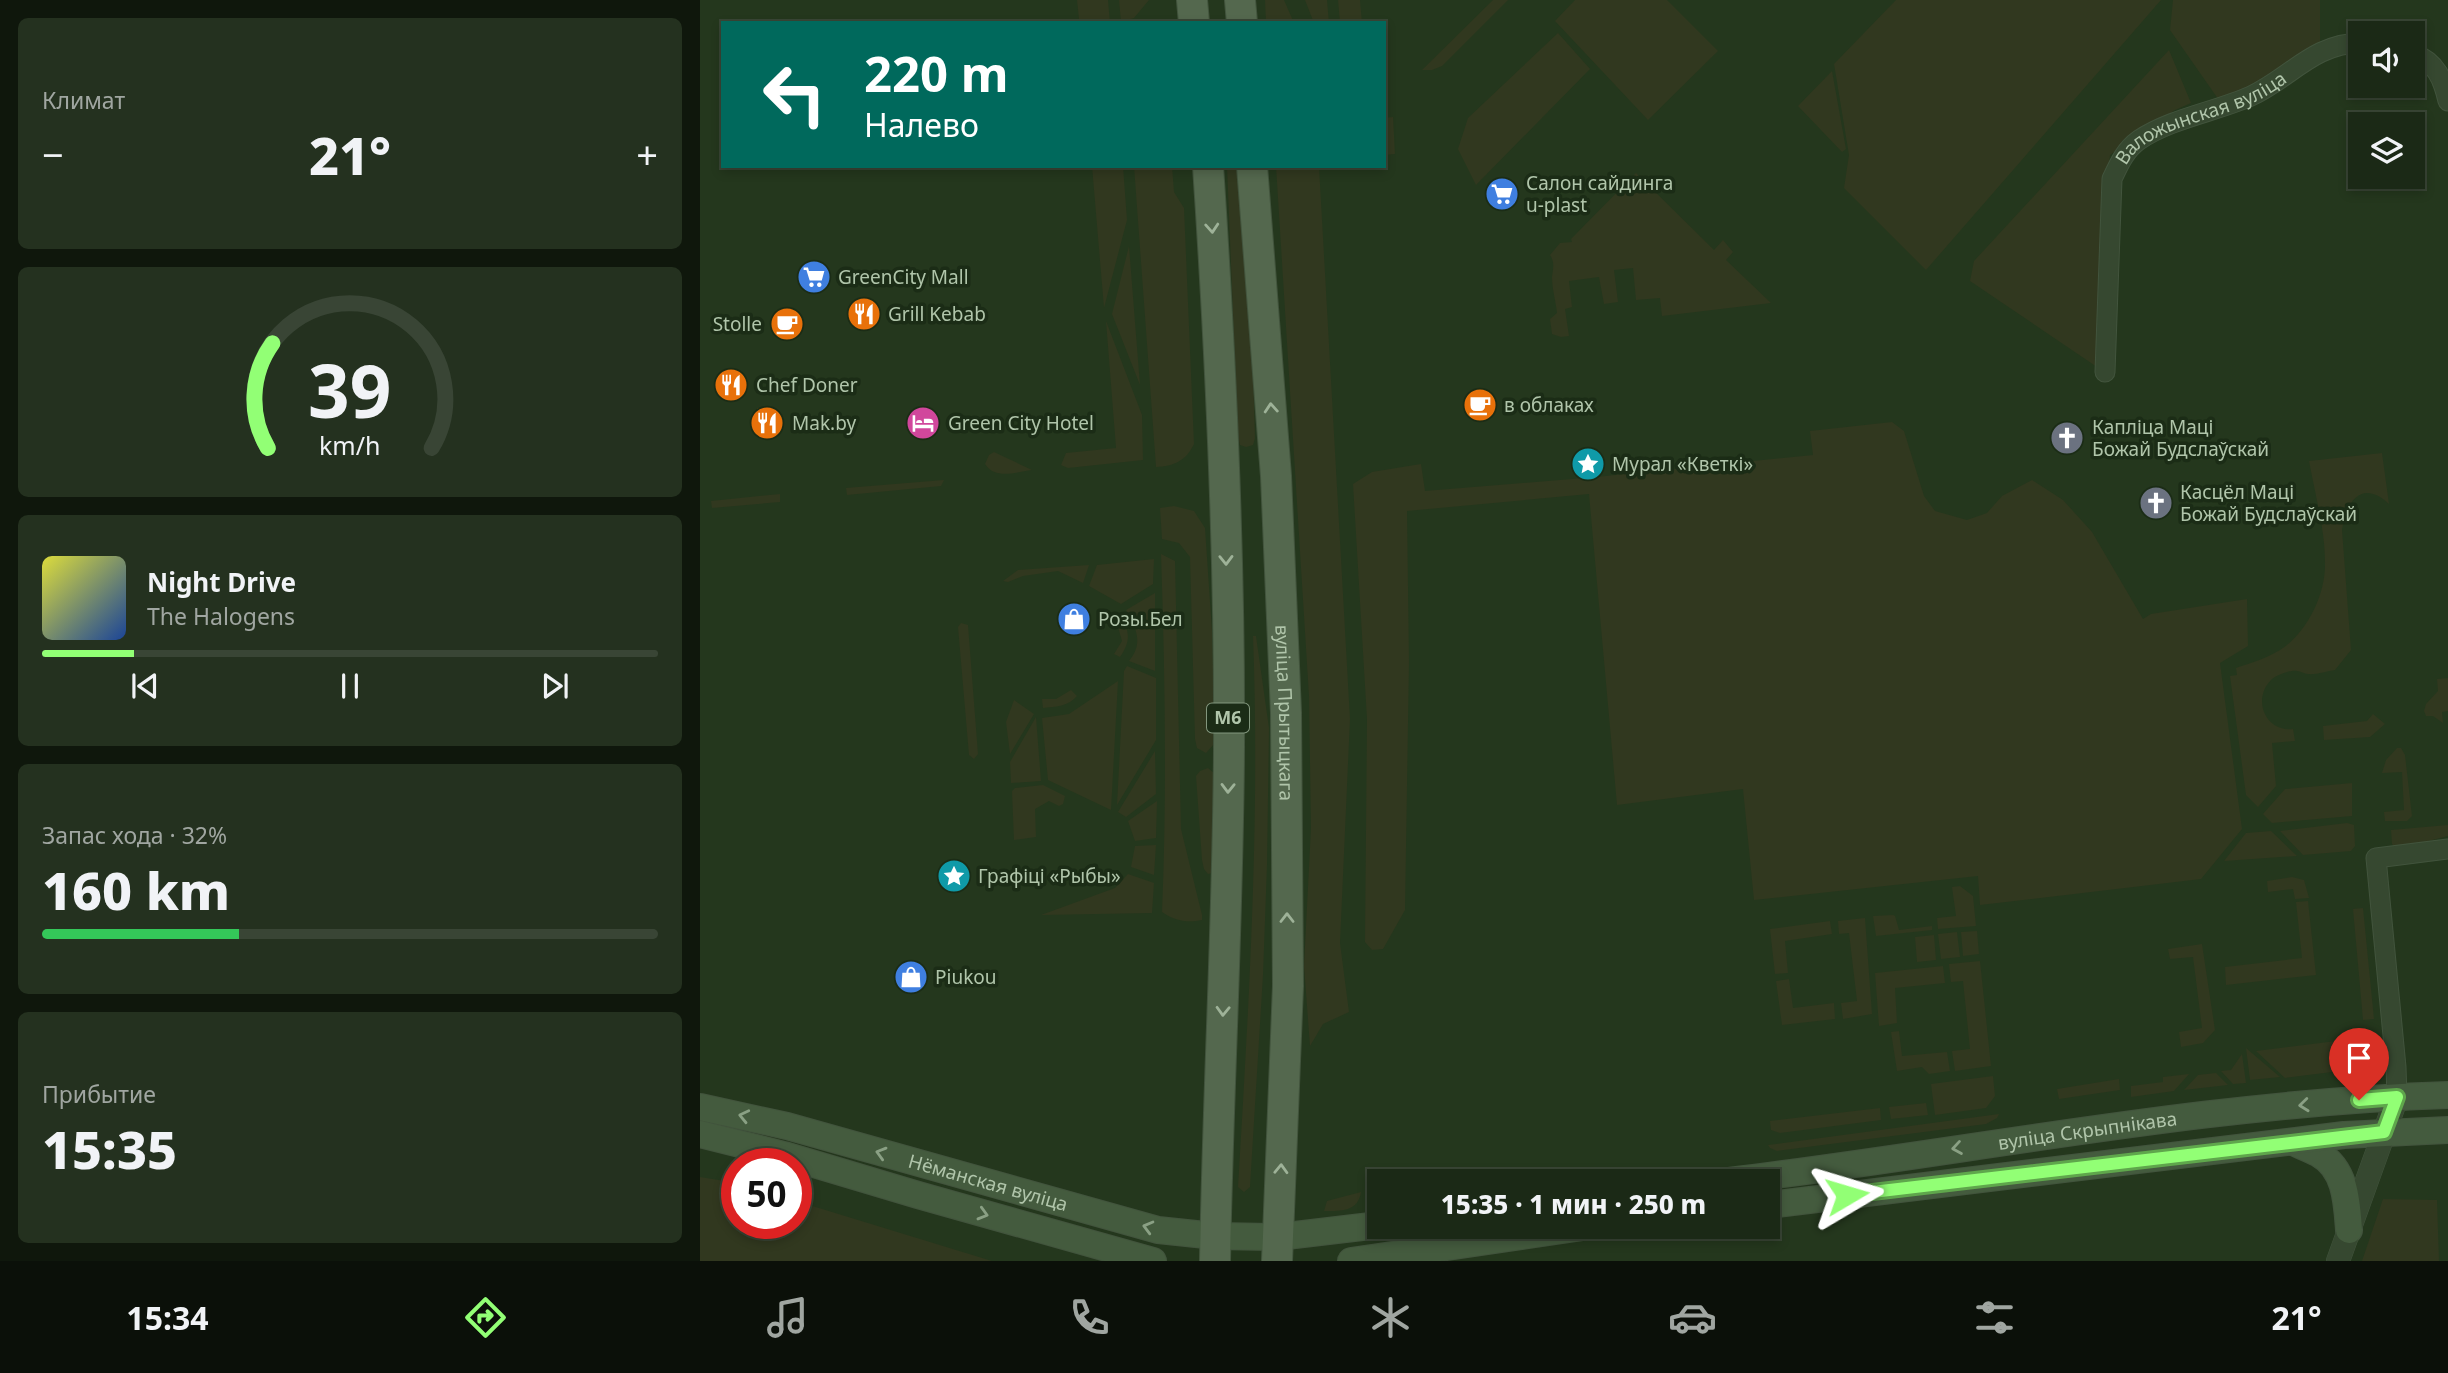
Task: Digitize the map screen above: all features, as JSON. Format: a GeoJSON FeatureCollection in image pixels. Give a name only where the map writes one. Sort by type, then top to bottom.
{"type":"FeatureCollection","features":[{"type":"Feature","properties":{"kind":"main road"},"geometry":{"type":"LineString","coordinates":[[1192,0],[1194,21]]}},
{"type":"Feature","properties":{"kind":"main road"},"geometry":{"type":"LineString","coordinates":[[1240,0],[1242,21]]}},
{"type":"Feature","properties":{"kind":"main road","name":"М6"},"geometry":{"type":"LineString","coordinates":[[1208,168],[1225,492],[1229,748],[1226,943],[1215,1249]]}},
{"type":"Feature","properties":{"kind":"main road","name":"вуліца Прытыцкага"},"geometry":{"type":"LineString","coordinates":[[1252,168],[1276,476],[1286,713],[1287,986],[1278,1249]]}},
{"type":"Feature","properties":{"kind":"main road","name":"вуліца Скрыпнікава"},"geometry":{"type":"LineString","coordinates":[[1780,1174],[2017,1139],[2271,1108],[2448,1095]]}},
{"type":"Feature","properties":{"kind":"main road","name":"Нёманская вуліца"},"geometry":{"type":"LineString","coordinates":[[700,1107],[787,1126],[1158,1230],[1215,1249],[1278,1249]]}},
{"type":"Feature","properties":{"kind":"main road","name":"вуліца Скрыпнікава"},"geometry":{"type":"LineString","coordinates":[[1780,1204],[2291,1142],[2384,1132],[2448,1129]]}},
{"type":"Feature","properties":{"kind":"main road","name":"Нёманская вуліца"},"geometry":{"type":"LineString","coordinates":[[700,1134],[783,1155],[1153,1261]]}},
{"type":"Feature","properties":{"kind":"main road"},"geometry":{"type":"LineString","coordinates":[[2291,1142],[2322,1155],[2337,1172],[2347,1194],[2349,1230]]}},
{"type":"Feature","properties":{"kind":"main road"},"geometry":{"type":"LineString","coordinates":[[1278,1249],[1367,1228]]}},
{"type":"Feature","properties":{"kind":"main road"},"geometry":{"type":"LineString","coordinates":[[1364,1260],[1503,1239]]}},
{"type":"Feature","properties":{"kind":"street","name":"Валожынская вуліца"},"geometry":{"type":"LineString","coordinates":[[2105,372],[2112,179],[2123,154],[2139,140],[2155,132],[2251,96],[2286,76],[2310,56],[2348,43]]}},
{"type":"Feature","properties":{"kind":"street"},"geometry":{"type":"LineString","coordinates":[[2425,60],[2433,65],[2444,83],[2448,101]]}},
{"type":"Feature","properties":{"kind":"street"},"geometry":{"type":"LineString","coordinates":[[2337,1261],[2397,1097],[2376,858],[2448,849]]}},
{"type":"Feature","properties":{"kind":"green space"},"geometry":{"type":"Polygon","coordinates":[[[1077,0],[1108,0],[1110,21],[1079,19],[1077,0]]]}},
{"type":"Feature","properties":{"kind":"green space"},"geometry":{"type":"Polygon","coordinates":[[[1119,0],[1149,0],[1134,18],[1121,21],[1119,0]]]}},
{"type":"Feature","properties":{"kind":"green space"},"geometry":{"type":"Polygon","coordinates":[[[1265,0],[1284,0],[1293,21],[1266,21],[1265,0]]]}},
{"type":"Feature","properties":{"kind":"green space"},"geometry":{"type":"Polygon","coordinates":[[[1305,0],[1327,0],[1329,21],[1313,21],[1305,0]]]}},
{"type":"Feature","properties":{"kind":"green space"},"geometry":{"type":"Polygon","coordinates":[[[1338,0],[1360,0],[1362,21],[1340,21],[1338,0]]]}},
{"type":"Feature","properties":{"kind":"green space"},"geometry":{"type":"Polygon","coordinates":[[[1493,0],[1508,0],[1442,66],[1422,70],[1493,0]]]}},
{"type":"Feature","properties":{"kind":"green space"},"geometry":{"type":"Polygon","coordinates":[[[1575,0],[1667,0],[1718,51],[1648,120],[1555,21],[1575,0]]]}},
{"type":"Feature","properties":{"kind":"green space"},"geometry":{"type":"Polygon","coordinates":[[[1896,0],[2161,0],[1926,270],[1844,188],[1849,155],[1834,64],[1896,0]]]}},
{"type":"Feature","properties":{"kind":"green space"},"geometry":{"type":"Polygon","coordinates":[[[2173,0],[2320,0],[2320,52],[2223,106],[2170,30],[2173,0]]]}},
{"type":"Feature","properties":{"kind":"green space"},"geometry":{"type":"Polygon","coordinates":[[[1558,33],[1590,69],[1476,185],[1458,149],[1468,118],[1558,33]]]}},
{"type":"Feature","properties":{"kind":"green space"},"geometry":{"type":"Polygon","coordinates":[[[2169,50],[2191,103],[2175,110],[2110,155],[2105,199],[2097,367],[1970,281],[1974,261],[2169,50]]]}},
{"type":"Feature","properties":{"kind":"green space"},"geometry":{"type":"Polygon","coordinates":[[[1832,71],[1846,149],[1842,152],[1798,106],[1832,71]]]}},
{"type":"Feature","properties":{"kind":"green space"},"geometry":{"type":"Polygon","coordinates":[[[1393,117],[1395,154],[1386,155],[1386,118],[1393,117]]]}},
{"type":"Feature","properties":{"kind":"green space"},"geometry":{"type":"Polygon","coordinates":[[[1092,168],[1123,168],[1127,220],[1104,308],[1092,168]]]}},
{"type":"Feature","properties":{"kind":"green space"},"geometry":{"type":"Polygon","coordinates":[[[1134,168],[1172,168],[1174,192],[1184,208],[1194,444],[1179,462],[1156,467],[1134,168]]]}},
{"type":"Feature","properties":{"kind":"green space"},"geometry":{"type":"Polygon","coordinates":[[[1227,168],[1237,168],[1253,370],[1253,445],[1240,445],[1227,168]]]}},
{"type":"Feature","properties":{"kind":"green space"},"geometry":{"type":"Polygon","coordinates":[[[1276,168],[1319,168],[1350,719],[1340,943],[1349,1012],[1323,1024],[1310,1046],[1304,966],[1311,828],[1309,696],[1276,168]]]}},
{"type":"Feature","properties":{"kind":"green space"},"geometry":{"type":"Polygon","coordinates":[[[1636,173],[1714,250],[1723,240],[1733,252],[1726,260],[1771,303],[1662,316],[1660,298],[1636,300],[1633,268],[1614,270],[1618,302],[1604,304],[1599,277],[1569,281],[1572,307],[1565,309],[1569,336],[1552,334],[1550,319],[1557,313],[1550,255],[1560,243],[1572,242],[1571,239],[1636,173]]]}},
{"type":"Feature","properties":{"kind":"green space"},"geometry":{"type":"Polygon","coordinates":[[[1129,246],[1140,385],[1112,314],[1129,246]]]}},
{"type":"Feature","properties":{"kind":"green space"},"geometry":{"type":"Polygon","coordinates":[[[1106,321],[1142,415],[1143,460],[1068,468],[1061,465],[1066,453],[1116,448],[1106,321]]]}},
{"type":"Feature","properties":{"kind":"green space"},"geometry":{"type":"Polygon","coordinates":[[[1892,422],[1904,431],[1924,496],[1935,511],[1967,520],[1987,513],[2002,496],[2032,480],[2063,500],[2092,532],[2143,619],[2151,614],[2247,599],[2248,646],[2220,663],[2242,829],[2201,879],[1980,905],[1978,876],[1754,900],[1743,789],[1617,805],[1589,494],[1407,511],[1409,662],[1405,910],[1383,949],[1372,950],[1365,942],[1367,719],[1353,484],[1372,472],[1421,464],[1425,491],[1813,455],[1810,431],[1892,422]]]}},
{"type":"Feature","properties":{"kind":"green space"},"geometry":{"type":"Polygon","coordinates":[[[994,452],[1032,470],[1007,474],[994,472],[985,464],[989,455],[994,452]]]}},
{"type":"Feature","properties":{"kind":"green space"},"geometry":{"type":"Polygon","coordinates":[[[2382,453],[2389,504],[2371,493],[2357,497],[2347,510],[2342,530],[2351,650],[2335,670],[2311,674],[2287,672],[2273,678],[2265,688],[2262,696],[2264,713],[2275,725],[2283,729],[2293,729],[2295,741],[2272,743],[2276,786],[2258,807],[2246,795],[2230,676],[2237,675],[2236,668],[2270,655],[2290,643],[2313,612],[2318,599],[2324,574],[2325,550],[2309,461],[2382,453]]]}},
{"type":"Feature","properties":{"kind":"green space"},"geometry":{"type":"Polygon","coordinates":[[[944,480],[941,486],[847,495],[846,488],[944,480]]]}},
{"type":"Feature","properties":{"kind":"green space"},"geometry":{"type":"Polygon","coordinates":[[[780,494],[780,502],[712,508],[711,501],[780,494]]]}},
{"type":"Feature","properties":{"kind":"green space"},"geometry":{"type":"Polygon","coordinates":[[[1174,506],[1194,511],[1205,528],[1215,736],[1214,744],[1206,753],[1197,748],[1195,739],[1190,557],[1179,543],[1162,539],[1160,508],[1174,506]]]}},
{"type":"Feature","properties":{"kind":"green space"},"geometry":{"type":"Polygon","coordinates":[[[1161,554],[1175,561],[1181,829],[1202,915],[1202,920],[1197,921],[1176,919],[1162,912],[1165,733],[1161,554]]]}},
{"type":"Feature","properties":{"kind":"green space"},"geometry":{"type":"Polygon","coordinates":[[[1154,559],[1153,584],[1121,604],[1089,586],[1097,565],[1154,559]]]}},
{"type":"Feature","properties":{"kind":"green space"},"geometry":{"type":"Polygon","coordinates":[[[1089,565],[1083,583],[1058,571],[1003,581],[1018,570],[1089,565]]]}},
{"type":"Feature","properties":{"kind":"green space"},"geometry":{"type":"Polygon","coordinates":[[[1155,593],[1155,671],[1129,661],[1136,648],[1137,636],[1126,610],[1155,593]]]}},
{"type":"Feature","properties":{"kind":"green space"},"geometry":{"type":"Polygon","coordinates":[[[1120,615],[1128,636],[1120,657],[1114,654],[1122,641],[1118,627],[1112,622],[1120,615]]]}},
{"type":"Feature","properties":{"kind":"green space"},"geometry":{"type":"Polygon","coordinates":[[[961,623],[968,625],[978,754],[974,759],[969,755],[958,627],[961,623]]]}},
{"type":"Feature","properties":{"kind":"green space"},"geometry":{"type":"Polygon","coordinates":[[[1253,636],[1256,636],[1269,728],[1267,865],[1250,1187],[1244,1192],[1238,1187],[1254,843],[1253,636]]]}},
{"type":"Feature","properties":{"kind":"green space"},"geometry":{"type":"Polygon","coordinates":[[[1127,666],[1156,678],[1156,740],[1117,805],[1124,671],[1127,666]]]}},
{"type":"Feature","properties":{"kind":"green space"},"geometry":{"type":"Polygon","coordinates":[[[2448,678],[2448,711],[2442,712],[2443,723],[2433,716],[2426,716],[2424,711],[2426,704],[2438,691],[2437,679],[2448,678]]]}},
{"type":"Feature","properties":{"kind":"green space"},"geometry":{"type":"Polygon","coordinates":[[[1118,681],[1111,810],[1048,780],[1042,718],[1069,714],[1118,681]]]}},
{"type":"Feature","properties":{"kind":"green space"},"geometry":{"type":"Polygon","coordinates":[[[1071,690],[1077,696],[1070,702],[1043,708],[1042,699],[1056,699],[1071,690]]]}},
{"type":"Feature","properties":{"kind":"green space"},"geometry":{"type":"Polygon","coordinates":[[[1014,700],[1034,714],[1010,754],[1006,722],[1014,700]]]}},
{"type":"Feature","properties":{"kind":"green space"},"geometry":{"type":"Polygon","coordinates":[[[2373,714],[2385,724],[2370,737],[2324,740],[2323,726],[2367,721],[2373,714]]]}},
{"type":"Feature","properties":{"kind":"green space"},"geometry":{"type":"Polygon","coordinates":[[[1036,717],[1041,781],[1011,783],[1010,762],[1036,717]]]}},
{"type":"Feature","properties":{"kind":"green space"},"geometry":{"type":"Polygon","coordinates":[[[2397,748],[2401,748],[2405,755],[2412,816],[2407,821],[2385,821],[2384,812],[2404,810],[2402,772],[2382,773],[2386,760],[2397,748]]]}},
{"type":"Feature","properties":{"kind":"green space"},"geometry":{"type":"Polygon","coordinates":[[[1155,751],[1156,794],[1126,817],[1118,812],[1155,751]]]}},
{"type":"Feature","properties":{"kind":"green space"},"geometry":{"type":"Polygon","coordinates":[[[1208,768],[1216,775],[1213,873],[1208,874],[1202,860],[1196,776],[1208,768]]]}},
{"type":"Feature","properties":{"kind":"green space"},"geometry":{"type":"Polygon","coordinates":[[[2352,783],[2352,816],[2272,823],[2263,814],[2285,789],[2352,783]]]}},
{"type":"Feature","properties":{"kind":"green space"},"geometry":{"type":"Polygon","coordinates":[[[1043,785],[1065,796],[1063,804],[1059,806],[1049,801],[1035,809],[1036,837],[1014,840],[1012,791],[1015,788],[1043,785]]]}},
{"type":"Feature","properties":{"kind":"green space"},"geometry":{"type":"Polygon","coordinates":[[[1157,801],[1156,838],[1135,841],[1128,821],[1157,801]]]}},
{"type":"Feature","properties":{"kind":"green space"},"geometry":{"type":"Polygon","coordinates":[[[2347,823],[2354,825],[2355,846],[2351,851],[2303,855],[2280,831],[2347,823]]]}},
{"type":"Feature","properties":{"kind":"green space"},"geometry":{"type":"Polygon","coordinates":[[[2448,825],[2448,836],[2397,849],[2392,844],[2391,830],[2448,825]]]}},
{"type":"Feature","properties":{"kind":"green space"},"geometry":{"type":"Polygon","coordinates":[[[2271,831],[2297,856],[2224,861],[2246,833],[2271,831]]]}},
{"type":"Feature","properties":{"kind":"green space"},"geometry":{"type":"Polygon","coordinates":[[[1156,845],[1154,875],[1131,867],[1135,846],[1156,845]]]}},
{"type":"Feature","properties":{"kind":"green space"},"geometry":{"type":"Polygon","coordinates":[[[1128,874],[1154,883],[1152,913],[1041,915],[1115,888],[1128,874]]]}},
{"type":"Feature","properties":{"kind":"green space"},"geometry":{"type":"Polygon","coordinates":[[[2292,877],[2304,880],[2309,898],[2295,899],[2293,889],[2268,892],[2267,881],[2292,877]]]}},
{"type":"Feature","properties":{"kind":"green space"},"geometry":{"type":"Polygon","coordinates":[[[1960,886],[1973,896],[1976,926],[1938,929],[1937,918],[1956,916],[1952,887],[1960,886]]]}},
{"type":"Feature","properties":{"kind":"green space"},"geometry":{"type":"Polygon","coordinates":[[[2308,901],[2316,975],[2226,985],[2225,967],[2302,958],[2296,902],[2308,901]]]}},
{"type":"Feature","properties":{"kind":"green space"},"geometry":{"type":"Polygon","coordinates":[[[2363,908],[2374,1019],[2363,1020],[2353,909],[2363,908]]]}},
{"type":"Feature","properties":{"kind":"green space"},"geometry":{"type":"Polygon","coordinates":[[[1893,915],[1899,930],[1932,926],[1932,930],[1876,936],[1873,916],[1893,915]]]}},
{"type":"Feature","properties":{"kind":"green space"},"geometry":{"type":"Polygon","coordinates":[[[1865,918],[1872,1014],[1843,1019],[1841,1003],[1857,1001],[1849,933],[1839,934],[1838,921],[1865,918]]]}},
{"type":"Feature","properties":{"kind":"green space"},"geometry":{"type":"Polygon","coordinates":[[[1830,921],[1832,934],[1785,941],[1788,973],[1775,974],[1770,929],[1830,921]]]}},
{"type":"Feature","properties":{"kind":"green space"},"geometry":{"type":"Polygon","coordinates":[[[1977,931],[1979,954],[1963,956],[1961,932],[1977,931]]]}},
{"type":"Feature","properties":{"kind":"green space"},"geometry":{"type":"Polygon","coordinates":[[[1957,932],[1960,957],[1941,959],[1938,934],[1957,932]]]}},
{"type":"Feature","properties":{"kind":"green space"},"geometry":{"type":"Polygon","coordinates":[[[1934,935],[1936,960],[1917,962],[1915,937],[1934,935]]]}},
{"type":"Feature","properties":{"kind":"green space"},"geometry":{"type":"Polygon","coordinates":[[[2202,944],[2215,1030],[2203,1043],[2181,1047],[2179,1032],[2202,1028],[2193,957],[2170,959],[2168,949],[2202,944]]]}},
{"type":"Feature","properties":{"kind":"green space"},"geometry":{"type":"Polygon","coordinates":[[[1980,961],[1991,1066],[1955,1071],[1952,1051],[1970,1049],[1963,981],[1951,982],[1949,964],[1980,961]]]}},
{"type":"Feature","properties":{"kind":"green space"},"geometry":{"type":"Polygon","coordinates":[[[1943,966],[1945,983],[1895,988],[1897,1023],[1879,1026],[1875,973],[1943,966]]]}},
{"type":"Feature","properties":{"kind":"green space"},"geometry":{"type":"Polygon","coordinates":[[[1789,979],[1793,1008],[1834,1003],[1835,1019],[1782,1025],[1776,981],[1789,979]]]}},
{"type":"Feature","properties":{"kind":"green space"},"geometry":{"type":"Polygon","coordinates":[[[1899,1031],[1902,1056],[1947,1052],[1950,1071],[1929,1074],[1922,1067],[1897,1071],[1891,1032],[1899,1031]]]}},
{"type":"Feature","properties":{"kind":"green space"},"geometry":{"type":"Polygon","coordinates":[[[2344,1040],[2348,1070],[2285,1078],[2256,1051],[2344,1040]]]}},
{"type":"Feature","properties":{"kind":"green space"},"geometry":{"type":"Polygon","coordinates":[[[2246,1048],[2280,1077],[2250,1080],[2246,1048]]]}},
{"type":"Feature","properties":{"kind":"green space"},"geometry":{"type":"Polygon","coordinates":[[[2242,1054],[2246,1083],[2233,1084],[2221,1071],[2231,1070],[2242,1054]]]}},
{"type":"Feature","properties":{"kind":"green space"},"geometry":{"type":"Polygon","coordinates":[[[2216,1073],[2228,1085],[2184,1090],[2198,1075],[2216,1073]]]}},
{"type":"Feature","properties":{"kind":"green space"},"geometry":{"type":"Polygon","coordinates":[[[2189,1074],[2174,1091],[2131,1097],[2131,1086],[2163,1082],[2163,1077],[2189,1074]]]}},
{"type":"Feature","properties":{"kind":"green space"},"geometry":{"type":"Polygon","coordinates":[[[1993,1076],[1995,1096],[1986,1108],[1935,1115],[1931,1084],[1993,1076]]]}},
{"type":"Feature","properties":{"kind":"green space"},"geometry":{"type":"Polygon","coordinates":[[[2119,1079],[2120,1090],[2059,1099],[2057,1089],[2119,1079]]]}},
{"type":"Feature","properties":{"kind":"green space"},"geometry":{"type":"Polygon","coordinates":[[[1926,1103],[1928,1115],[1891,1119],[1889,1107],[1926,1103]]]}},
{"type":"Feature","properties":{"kind":"green space"},"geometry":{"type":"Polygon","coordinates":[[[1880,1108],[1881,1120],[1780,1133],[1771,1130],[1770,1121],[1880,1108]]]}},
{"type":"Feature","properties":{"kind":"green space"},"geometry":{"type":"Polygon","coordinates":[[[1999,1114],[1986,1124],[1777,1151],[1768,1145],[1999,1114]]]}},
{"type":"Feature","properties":{"kind":"green space"},"geometry":{"type":"Polygon","coordinates":[[[700,1177],[721,1180],[721,1239],[812,1239],[812,1206],[992,1261],[700,1261],[700,1177]]]}},
{"type":"Feature","properties":{"kind":"green space"},"geometry":{"type":"Polygon","coordinates":[[[1361,1192],[1352,1207],[1324,1211],[1327,1201],[1361,1192]]]}},
{"type":"Feature","properties":{"kind":"green space"},"geometry":{"type":"Polygon","coordinates":[[[2383,1199],[2437,1200],[2439,1261],[2362,1261],[2383,1199]]]}},
{"type":"Feature","properties":{"kind":"place","name":"Салон сайдинга u-plast"},"geometry":{"type":"Point","coordinates":[1502,194]}},
{"type":"Feature","properties":{"kind":"place","name":"GreenCity Mall"},"geometry":{"type":"Point","coordinates":[814,277]}},
{"type":"Feature","properties":{"kind":"place","name":"Grill Kebab"},"geometry":{"type":"Point","coordinates":[864,314]}},
{"type":"Feature","properties":{"kind":"place","name":"Stolle"},"geometry":{"type":"Point","coordinates":[787,324]}},
{"type":"Feature","properties":{"kind":"place","name":"Chef Doner"},"geometry":{"type":"Point","coordinates":[731,385]}},
{"type":"Feature","properties":{"kind":"place","name":"в облаках"},"geometry":{"type":"Point","coordinates":[1480,405]}},
{"type":"Feature","properties":{"kind":"place","name":"Mak.by"},"geometry":{"type":"Point","coordinates":[767,423]}},
{"type":"Feature","properties":{"kind":"place","name":"Green City Hotel"},"geometry":{"type":"Point","coordinates":[923,423]}},
{"type":"Feature","properties":{"kind":"place","name":"Капліца Маці Божай Будслаўскай"},"geometry":{"type":"Point","coordinates":[2067,438]}},
{"type":"Feature","properties":{"kind":"place","name":"Мурал «Кветкі»"},"geometry":{"type":"Point","coordinates":[1588,464]}},
{"type":"Feature","properties":{"kind":"place","name":"Касцёл Маці Божай Будслаўскай"},"geometry":{"type":"Point","coordinates":[2156,503]}},
{"type":"Feature","properties":{"kind":"place","name":"Розы.Бел"},"geometry":{"type":"Point","coordinates":[1074,619]}},
{"type":"Feature","properties":{"kind":"place","name":"Графіці «Рыбы»"},"geometry":{"type":"Point","coordinates":[954,876]}},
{"type":"Feature","properties":{"kind":"place","name":"Piukou"},"geometry":{"type":"Point","coordinates":[911,977]}},
{"type":"Feature","properties":{"kind":"route"},"geometry":{"type":"LineString","coordinates":[[1847,1195],[2384,1132],[2397,1097],[2359,1100]]}}]}
